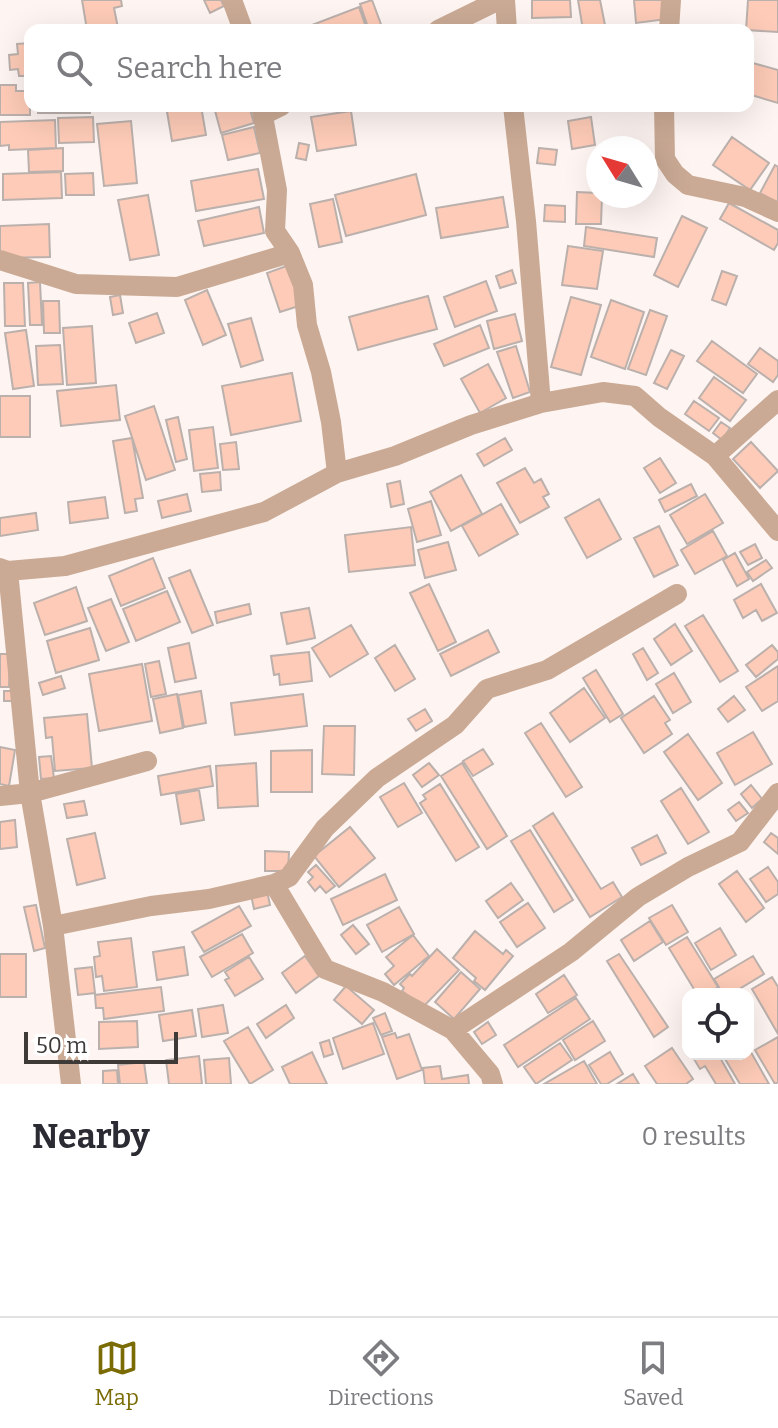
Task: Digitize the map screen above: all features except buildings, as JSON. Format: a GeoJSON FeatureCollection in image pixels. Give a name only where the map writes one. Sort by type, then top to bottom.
{"type":"FeatureCollection","features":[{"type":"Feature","properties":{"kind":"street"},"geometry":{"type":"LineString","coordinates":[[232,0],[241,24]]}},
{"type":"Feature","properties":{"kind":"street"},"geometry":{"type":"LineString","coordinates":[[451,24],[502,0],[506,24]]}},
{"type":"Feature","properties":{"kind":"street"},"geometry":{"type":"LineString","coordinates":[[669,24],[671,0]]}},
{"type":"Feature","properties":{"kind":"street"},"geometry":{"type":"LineString","coordinates":[[269,112],[277,190],[275,231],[290,253],[303,285],[307,325],[321,372],[337,473]]}},
{"type":"Feature","properties":{"kind":"street"},"geometry":{"type":"LineString","coordinates":[[514,112],[541,403]]}},
{"type":"Feature","properties":{"kind":"street"},"geometry":{"type":"LineString","coordinates":[[664,112],[665,159],[675,174],[688,185],[745,197],[778,212]]}},
{"type":"Feature","properties":{"kind":"street"},"geometry":{"type":"LineString","coordinates":[[0,260],[76,284],[177,287],[290,253]]}},
{"type":"Feature","properties":{"kind":"street"},"geometry":{"type":"LineString","coordinates":[[71,1084],[53,926],[30,793],[4,570],[65,566],[264,512],[337,473],[395,456],[471,425],[541,403],[603,392],[635,396],[715,456],[778,531]]}},
{"type":"Feature","properties":{"kind":"street"},"geometry":{"type":"LineString","coordinates":[[715,456],[778,400]]}},
{"type":"Feature","properties":{"kind":"street"},"geometry":{"type":"LineString","coordinates":[[53,926],[151,906],[209,899],[274,884],[289,877],[325,828],[377,778],[455,725],[487,689],[547,670],[677,594]]}},
{"type":"Feature","properties":{"kind":"street"},"geometry":{"type":"LineString","coordinates":[[0,796],[30,793],[147,761]]}},
{"type":"Feature","properties":{"kind":"street"},"geometry":{"type":"LineString","coordinates":[[453,1030],[571,952],[638,897],[688,867],[740,842],[778,793]]}},
{"type":"Feature","properties":{"kind":"street"},"geometry":{"type":"LineString","coordinates":[[274,884],[325,969],[383,992],[453,1030],[490,1074],[493,1084]]}}]}
